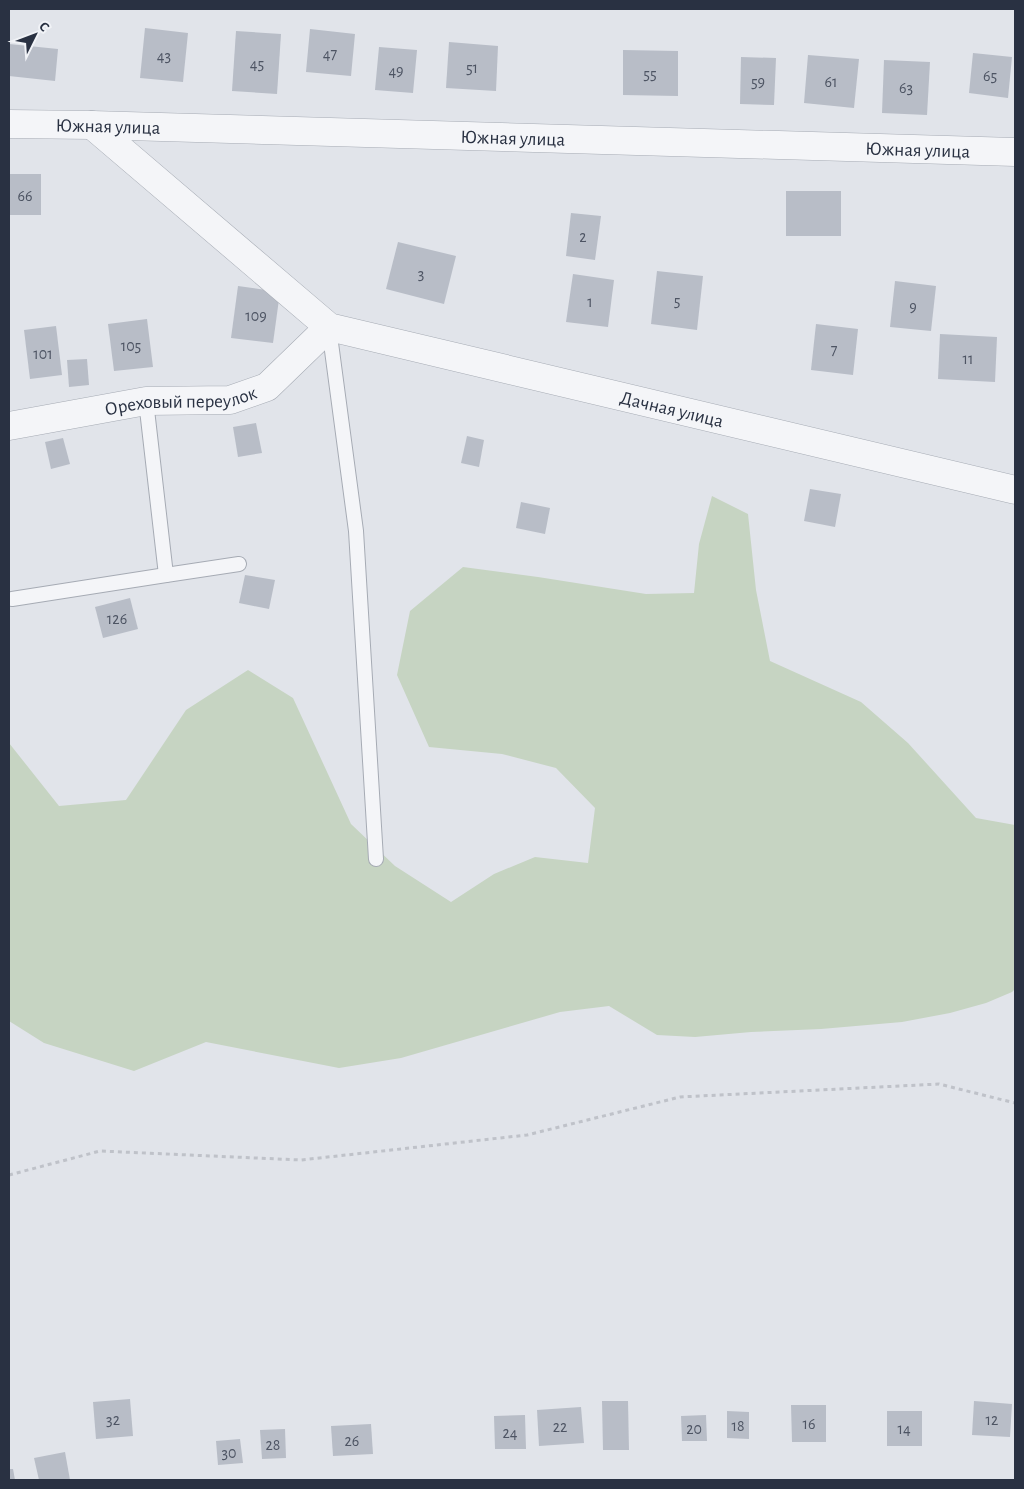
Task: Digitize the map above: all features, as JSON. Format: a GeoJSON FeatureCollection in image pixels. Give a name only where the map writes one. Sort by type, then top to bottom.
{"type":"FeatureCollection","features":[{"type":"Feature","properties":{"kind":"street","name":"Южная улица"},"geometry":{"type":"LineString","coordinates":[[9,124],[1015,152]]}},
{"type":"Feature","properties":{"kind":"street"},"geometry":{"type":"LineString","coordinates":[[92,125],[328,327]]}},
{"type":"Feature","properties":{"kind":"street","name":"Ореховый переулок"},"geometry":{"type":"LineString","coordinates":[[9,426],[146,401],[230,400],[268,387],[328,327]]}},
{"type":"Feature","properties":{"kind":"street","name":"Дачная улица"},"geometry":{"type":"LineString","coordinates":[[328,327],[1015,490]]}},
{"type":"Feature","properties":{"kind":"lane"},"geometry":{"type":"LineString","coordinates":[[328,327],[356,530],[376,859]]}},
{"type":"Feature","properties":{"kind":"lane"},"geometry":{"type":"LineString","coordinates":[[146,401],[166,575]]}},
{"type":"Feature","properties":{"kind":"lane"},"geometry":{"type":"LineString","coordinates":[[12,599],[239,564]]}},
{"type":"Feature","properties":{"kind":"path"},"geometry":{"type":"LineString","coordinates":[[9,1175],[100,1151],[301,1160],[527,1135],[680,1097],[939,1084],[1015,1103]]}},
{"type":"Feature","properties":{"kind":"green space"},"geometry":{"type":"Polygon","coordinates":[[[712,496],[748,514],[756,590],[770,661],[861,702],[908,743],[976,818],[1015,825],[1015,989],[1012,992],[986,1003],[950,1013],[902,1022],[695,1037],[657,1035],[609,1006],[560,1012],[401,1058],[339,1068],[206,1042],[134,1071],[44,1043],[9,1021],[9,743],[59,806],[126,800],[186,710],[248,670],[293,698],[351,824],[395,866],[451,902],[494,874],[535,857],[588,863],[595,808],[556,768],[502,754],[429,747],[397,675],[410,611],[463,567],[646,594],[694,593],[699,544],[712,496]]]}},
{"type":"Feature","properties":{"kind":"building"},"geometry":{"type":"Polygon","coordinates":[[[145,28],[188,33],[183,82],[140,78],[145,28]]]}},
{"type":"Feature","properties":{"kind":"building"},"geometry":{"type":"Polygon","coordinates":[[[310,29],[355,34],[351,76],[306,72],[310,29]]]}},
{"type":"Feature","properties":{"kind":"building"},"geometry":{"type":"Polygon","coordinates":[[[236,31],[281,34],[277,94],[232,91],[236,31]]]}},
{"type":"Feature","properties":{"kind":"building"},"geometry":{"type":"Polygon","coordinates":[[[449,42],[498,46],[496,91],[446,88],[449,42]]]}},
{"type":"Feature","properties":{"kind":"building"},"geometry":{"type":"Polygon","coordinates":[[[9,44],[58,49],[55,81],[9,76],[9,44]]]}},
{"type":"Feature","properties":{"kind":"building"},"geometry":{"type":"Polygon","coordinates":[[[379,47],[417,50],[413,93],[375,90],[379,47]]]}},
{"type":"Feature","properties":{"kind":"building"},"geometry":{"type":"Polygon","coordinates":[[[623,50],[678,51],[678,96],[623,95],[623,50]]]}},
{"type":"Feature","properties":{"kind":"building"},"geometry":{"type":"Polygon","coordinates":[[[973,53],[1012,57],[1008,98],[969,93],[973,53]]]}},
{"type":"Feature","properties":{"kind":"building"},"geometry":{"type":"Polygon","coordinates":[[[808,55],[859,59],[854,108],[804,103],[808,55]]]}},
{"type":"Feature","properties":{"kind":"building"},"geometry":{"type":"Polygon","coordinates":[[[741,57],[776,58],[774,105],[740,104],[741,57]]]}},
{"type":"Feature","properties":{"kind":"building"},"geometry":{"type":"Polygon","coordinates":[[[884,60],[930,62],[927,115],[882,113],[884,60]]]}},
{"type":"Feature","properties":{"kind":"building"},"geometry":{"type":"Polygon","coordinates":[[[9,174],[41,174],[41,215],[9,215],[9,174]]]}},
{"type":"Feature","properties":{"kind":"building"},"geometry":{"type":"Polygon","coordinates":[[[786,191],[841,191],[841,236],[786,236],[786,191]]]}},
{"type":"Feature","properties":{"kind":"building"},"geometry":{"type":"Polygon","coordinates":[[[571,213],[601,216],[595,260],[566,256],[571,213]]]}},
{"type":"Feature","properties":{"kind":"building"},"geometry":{"type":"Polygon","coordinates":[[[398,242],[456,256],[444,304],[386,289],[398,242]]]}},
{"type":"Feature","properties":{"kind":"building"},"geometry":{"type":"Polygon","coordinates":[[[657,271],[703,276],[697,330],[651,324],[657,271]]]}},
{"type":"Feature","properties":{"kind":"building"},"geometry":{"type":"Polygon","coordinates":[[[573,274],[614,280],[608,327],[566,322],[573,274]]]}},
{"type":"Feature","properties":{"kind":"building"},"geometry":{"type":"Polygon","coordinates":[[[895,281],[936,286],[931,331],[890,327],[895,281]]]}},
{"type":"Feature","properties":{"kind":"building"},"geometry":{"type":"Polygon","coordinates":[[[238,286],[280,292],[273,343],[231,338],[238,286]]]}},
{"type":"Feature","properties":{"kind":"building"},"geometry":{"type":"Polygon","coordinates":[[[147,319],[153,367],[114,371],[108,324],[147,319]]]}},
{"type":"Feature","properties":{"kind":"building"},"geometry":{"type":"Polygon","coordinates":[[[816,324],[858,329],[853,375],[811,370],[816,324]]]}},
{"type":"Feature","properties":{"kind":"building"},"geometry":{"type":"Polygon","coordinates":[[[56,326],[62,375],[30,379],[24,330],[56,326]]]}},
{"type":"Feature","properties":{"kind":"building"},"geometry":{"type":"Polygon","coordinates":[[[940,334],[997,337],[995,382],[938,379],[940,334]]]}},
{"type":"Feature","properties":{"kind":"building"},"geometry":{"type":"Polygon","coordinates":[[[87,359],[89,385],[69,387],[67,360],[87,359]]]}},
{"type":"Feature","properties":{"kind":"building"},"geometry":{"type":"Polygon","coordinates":[[[256,423],[262,453],[238,457],[233,427],[256,423]]]}},
{"type":"Feature","properties":{"kind":"building"},"geometry":{"type":"Polygon","coordinates":[[[467,436],[484,440],[479,467],[461,463],[467,436]]]}},
{"type":"Feature","properties":{"kind":"building"},"geometry":{"type":"Polygon","coordinates":[[[63,438],[70,464],[51,469],[45,442],[63,438]]]}},
{"type":"Feature","properties":{"kind":"building"},"geometry":{"type":"Polygon","coordinates":[[[810,489],[841,494],[835,527],[804,521],[810,489]]]}},
{"type":"Feature","properties":{"kind":"building"},"geometry":{"type":"Polygon","coordinates":[[[521,502],[550,508],[545,534],[516,528],[521,502]]]}},
{"type":"Feature","properties":{"kind":"building"},"geometry":{"type":"Polygon","coordinates":[[[245,575],[275,580],[269,609],[239,603],[245,575]]]}},
{"type":"Feature","properties":{"kind":"building"},"geometry":{"type":"Polygon","coordinates":[[[130,598],[138,629],[103,638],[95,607],[130,598]]]}},
{"type":"Feature","properties":{"kind":"building"},"geometry":{"type":"Polygon","coordinates":[[[130,1399],[133,1436],[96,1439],[93,1402],[130,1399]]]}},
{"type":"Feature","properties":{"kind":"building"},"geometry":{"type":"Polygon","coordinates":[[[602,1401],[628,1401],[629,1450],[603,1450],[602,1401]]]}},
{"type":"Feature","properties":{"kind":"building"},"geometry":{"type":"Polygon","coordinates":[[[974,1401],[1012,1404],[1010,1437],[972,1435],[974,1401]]]}},
{"type":"Feature","properties":{"kind":"building"},"geometry":{"type":"Polygon","coordinates":[[[791,1405],[826,1405],[826,1442],[792,1442],[791,1405]]]}},
{"type":"Feature","properties":{"kind":"building"},"geometry":{"type":"Polygon","coordinates":[[[581,1407],[584,1443],[539,1446],[537,1410],[581,1407]]]}},
{"type":"Feature","properties":{"kind":"building"},"geometry":{"type":"Polygon","coordinates":[[[727,1411],[749,1412],[749,1439],[727,1438],[727,1411]]]}},
{"type":"Feature","properties":{"kind":"building"},"geometry":{"type":"Polygon","coordinates":[[[887,1411],[922,1411],[922,1446],[887,1446],[887,1411]]]}},
{"type":"Feature","properties":{"kind":"building"},"geometry":{"type":"Polygon","coordinates":[[[525,1415],[526,1449],[495,1449],[494,1416],[525,1415]]]}},
{"type":"Feature","properties":{"kind":"building"},"geometry":{"type":"Polygon","coordinates":[[[706,1415],[707,1441],[682,1441],[681,1416],[706,1415]]]}},
{"type":"Feature","properties":{"kind":"building"},"geometry":{"type":"Polygon","coordinates":[[[371,1424],[373,1454],[333,1456],[331,1426],[371,1424]]]}},
{"type":"Feature","properties":{"kind":"building"},"geometry":{"type":"Polygon","coordinates":[[[285,1429],[286,1458],[262,1459],[260,1430],[285,1429]]]}},
{"type":"Feature","properties":{"kind":"building"},"geometry":{"type":"Polygon","coordinates":[[[240,1439],[243,1463],[218,1465],[216,1441],[240,1439]]]}},
{"type":"Feature","properties":{"kind":"building"},"geometry":{"type":"Polygon","coordinates":[[[65,1452],[70,1480],[39,1480],[34,1458],[65,1452]]]}},
{"type":"Feature","properties":{"kind":"building"},"geometry":{"type":"Polygon","coordinates":[[[9,1469],[13,1469],[15,1480],[9,1480],[9,1469]]]}}]}
